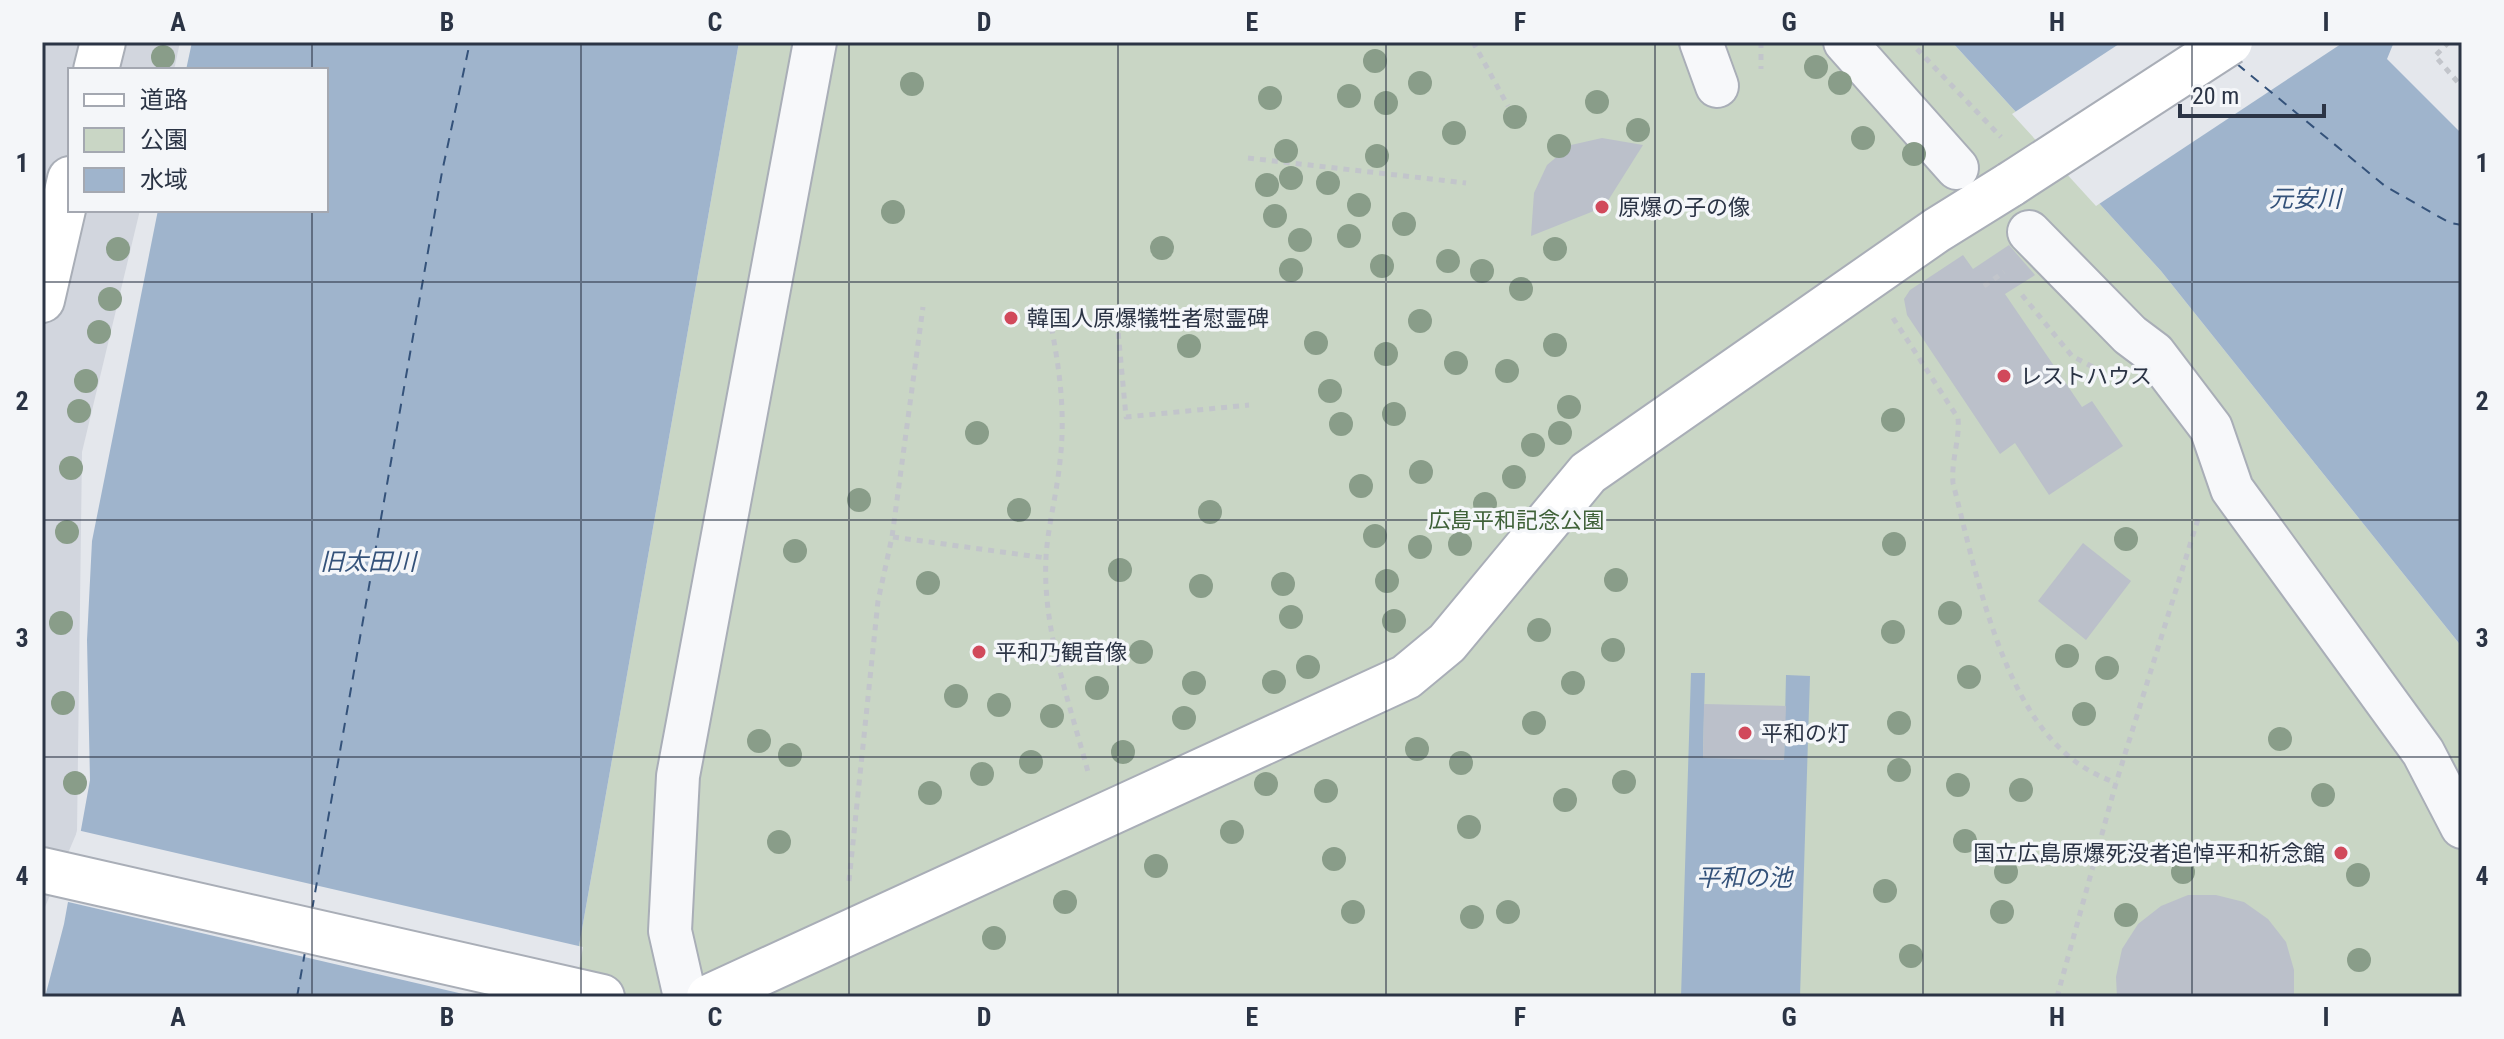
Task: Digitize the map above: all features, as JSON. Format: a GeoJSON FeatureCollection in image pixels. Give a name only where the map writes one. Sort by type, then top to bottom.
{"type":"FeatureCollection","features":[{"type":"Feature","properties":{"kind":"street"},"geometry":{"type":"LineString","coordinates":[[96,68],[103,42]]}},
{"type":"Feature","properties":{"kind":"street"},"geometry":{"type":"LineString","coordinates":[[685,997],[670,931],[678,776],[815,42]]}},
{"type":"Feature","properties":{"kind":"street"},"geometry":{"type":"LineString","coordinates":[[1701,42],[1717,86]]}},
{"type":"Feature","properties":{"kind":"street"},"geometry":{"type":"LineString","coordinates":[[1845,42],[1957,168]]}},
{"type":"Feature","properties":{"kind":"street"},"geometry":{"type":"LineString","coordinates":[[709,997],[1406,677],[1447,643],[1588,473],[1937,230],[2230,42]]}},
{"type":"Feature","properties":{"kind":"street"},"geometry":{"type":"LineString","coordinates":[[42,175],[68,180]]}},
{"type":"Feature","properties":{"kind":"street"},"geometry":{"type":"LineString","coordinates":[[42,300],[68,189]]}},
{"type":"Feature","properties":{"kind":"street"},"geometry":{"type":"LineString","coordinates":[[2029,232],[2130,335],[2154,353],[2211,428],[2232,489],[2423,752],[2462,827]]}},
{"type":"Feature","properties":{"kind":"street"},"geometry":{"type":"LineString","coordinates":[[52,872],[592,996]]}},
{"type":"Feature","properties":{"kind":"path"},"geometry":{"type":"LineString","coordinates":[[1473,42],[1508,106]]}},
{"type":"Feature","properties":{"kind":"path"},"geometry":{"type":"LineString","coordinates":[[2449,42],[2435,56],[2462,87]]}},
{"type":"Feature","properties":{"kind":"path"},"geometry":{"type":"LineString","coordinates":[[1248,158],[1466,183]]}},
{"type":"Feature","properties":{"kind":"path"},"geometry":{"type":"LineString","coordinates":[[848,889],[878,601],[892,537],[923,307]]}},
{"type":"Feature","properties":{"kind":"path"},"geometry":{"type":"LineString","coordinates":[[1116,309],[1126,417],[1249,405]]}},
{"type":"Feature","properties":{"kind":"path"},"geometry":{"type":"LineString","coordinates":[[1888,310],[1958,418],[1960,434],[1952,463],[1953,483],[1987,602],[2020,692],[2061,751],[2088,771],[2116,783]]}},
{"type":"Feature","properties":{"kind":"path"},"geometry":{"type":"LineString","coordinates":[[1049,316],[1060,372],[1061,457],[1046,558],[1058,656],[1090,779]]}},
{"type":"Feature","properties":{"kind":"path"},"geometry":{"type":"LineString","coordinates":[[2057,997],[2116,783],[2200,514]]}},
{"type":"Feature","properties":{"kind":"path"},"geometry":{"type":"LineString","coordinates":[[892,537],[1046,558]]}},
{"type":"Feature","properties":{"kind":"shaded area"},"geometry":{"type":"Polygon","coordinates":[[[42,42],[180,42],[174,68],[68,68],[68,212],[140,212],[82,452],[77,832],[42,914],[42,42]]]}},
{"type":"Feature","properties":{"kind":"green space","name":"広島平和記念公園"},"geometry":{"type":"Polygon","coordinates":[[[739,42],[1952,42],[2161,271],[2462,647],[2462,997],[570,997],[739,42]]]}},
{"type":"Feature","properties":{"kind":"water","name":"旧太田川"},"geometry":{"type":"Polygon","coordinates":[[[192,42],[739,42],[570,997],[45,997],[64,924],[90,780],[87,640],[92,541],[158,212],[328,212],[328,68],[186,68],[192,42]]]}},
{"type":"Feature","properties":{"kind":"water","name":"元安川"},"geometry":{"type":"Polygon","coordinates":[[[1952,42],[2394,42],[2387,59],[2462,134],[2462,647],[2161,271],[1952,42]]]}},
{"type":"Feature","properties":{"kind":"water","name":"平和の池"},"geometry":{"type":"Polygon","coordinates":[[[1691,673],[1705,673],[1703,757],[1784,760],[1786,675],[1810,676],[1800,997],[1681,997],[1691,673]]]}},
{"type":"Feature","properties":{"kind":"pier"},"geometry":{"type":"Polygon","coordinates":[[[2122,42],[2344,42],[2096,206],[2012,114],[2122,42]]]}},
{"type":"Feature","properties":{"kind":"pier"},"geometry":{"type":"Polygon","coordinates":[[[77,830],[583,947],[574,997],[476,997],[64,901],[77,830]]]}},
{"type":"Feature","properties":{"kind":"building"},"geometry":{"type":"Polygon","coordinates":[[[1602,138],[1643,145],[1604,207],[1531,236],[1534,193],[1547,165],[1571,145],[1602,138]]]}},
{"type":"Feature","properties":{"kind":"building","name":"レストハウス"},"geometry":{"type":"Polygon","coordinates":[[[2009,245],[2035,275],[2005,294],[2082,407],[2092,401],[2123,446],[2049,495],[2015,443],[2000,454],[1907,315],[1904,299],[1910,290],[1963,255],[1973,269],[2009,245]]]}},
{"type":"Feature","properties":{"kind":"building"},"geometry":{"type":"Polygon","coordinates":[[[2083,543],[2131,581],[2086,640],[2038,601],[2083,543]]]}},
{"type":"Feature","properties":{"kind":"building"},"geometry":{"type":"Polygon","coordinates":[[[1704,704],[1786,706],[1784,760],[1703,758],[1704,704]]]}},
{"type":"Feature","properties":{"kind":"building"},"geometry":{"type":"Polygon","coordinates":[[[2188,895],[2216,895],[2244,902],[2268,919],[2286,942],[2294,970],[2294,997],[2117,997],[2116,977],[2122,949],[2138,924],[2161,906],[2188,895]]]}},
{"type":"Feature","properties":{"kind":"ferry route"},"geometry":{"type":"LineString","coordinates":[[312,910],[442,172],[470,42]]}},
{"type":"Feature","properties":{"kind":"ferry route"},"geometry":{"type":"LineString","coordinates":[[2237,64],[2385,186],[2450,223],[2462,225]]}},
{"type":"Feature","properties":{"kind":"ferry route"},"geometry":{"type":"LineString","coordinates":[[297,997],[305,952]]}},
{"type":"Feature","properties":{"kind":"place","name":"原爆の子の像"},"geometry":{"type":"Point","coordinates":[1602,207]}},
{"type":"Feature","properties":{"kind":"place","name":"韓国人原爆犠牲者慰霊碑"},"geometry":{"type":"Point","coordinates":[1011,318]}},
{"type":"Feature","properties":{"kind":"place","name":"レストハウス"},"geometry":{"type":"Point","coordinates":[2004,376]}},
{"type":"Feature","properties":{"kind":"place","name":"平和乃観音像"},"geometry":{"type":"Point","coordinates":[979,652]}},
{"type":"Feature","properties":{"kind":"place","name":"平和の灯"},"geometry":{"type":"Point","coordinates":[1745,733]}},
{"type":"Feature","properties":{"kind":"place","name":"国立広島原爆死没者追悼平和祈念館"},"geometry":{"type":"Point","coordinates":[2341,853]}}]}
